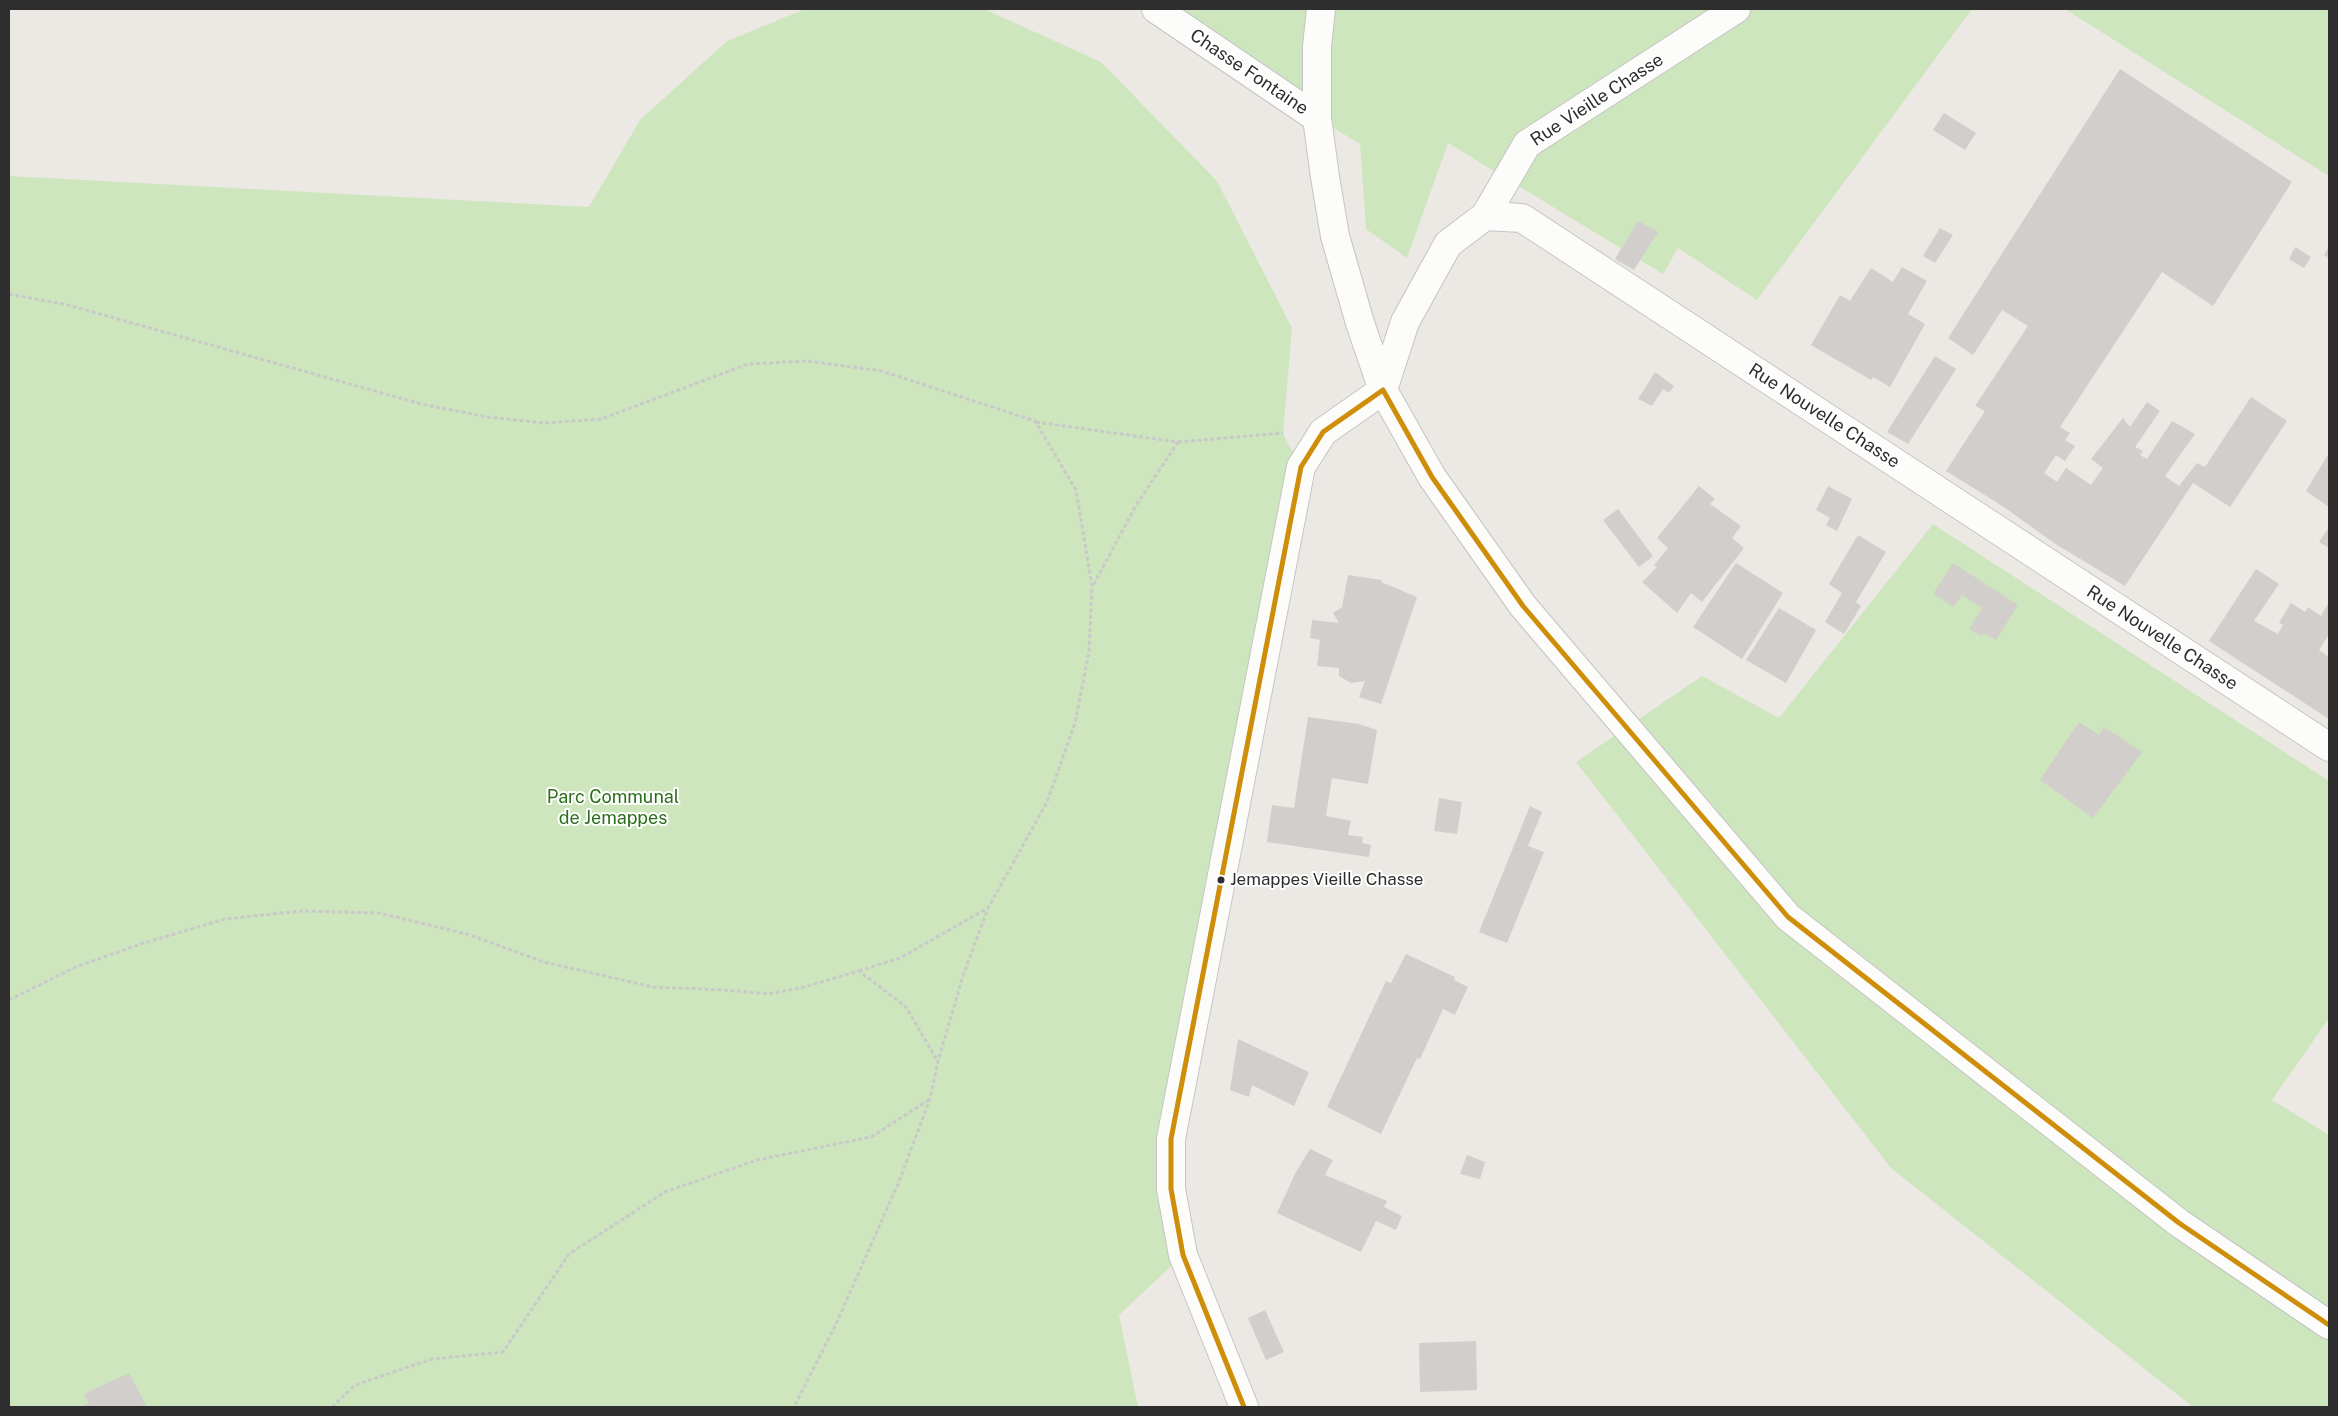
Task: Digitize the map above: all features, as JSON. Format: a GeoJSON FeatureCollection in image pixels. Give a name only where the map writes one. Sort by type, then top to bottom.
{"type":"FeatureCollection","features":[{"type":"Feature","properties":{"kind":"street","name":"Chasse Fontaine"},"geometry":{"type":"LineString","coordinates":[[1156,9],[1317,118]]}},
{"type":"Feature","properties":{"kind":"street"},"geometry":{"type":"LineString","coordinates":[[1321,9],[1317,46],[1317,118],[1335,236],[1360,323],[1383,390],[1432,477],[1523,606],[1788,917],[2179,1223],[2329,1325]]}},
{"type":"Feature","properties":{"kind":"street","name":"Rue Vieille Chasse"},"geometry":{"type":"LineString","coordinates":[[1485,216],[1527,144],[1736,9]]}},
{"type":"Feature","properties":{"kind":"street"},"geometry":{"type":"LineString","coordinates":[[1244,1407],[1183,1255],[1171,1189],[1171,1139],[1301,467],[1323,432],[1383,390],[1406,322],[1448,244],[1485,216]]}},
{"type":"Feature","properties":{"kind":"street","name":"Rue Nouvelle Chasse"},"geometry":{"type":"LineString","coordinates":[[1485,216],[1522,218],[2329,747]]}},
{"type":"Feature","properties":{"kind":"path"},"geometry":{"type":"LineString","coordinates":[[9,294],[68,305],[420,404],[487,417],[545,423],[601,420],[748,364],[808,361],[882,371],[1035,421],[1178,442],[1323,432]]}},
{"type":"Feature","properties":{"kind":"path"},"geometry":{"type":"LineString","coordinates":[[794,1407],[836,1324],[898,1184],[930,1099],[938,1060],[963,976],[988,908],[1046,802],[1075,723],[1089,652],[1092,586],[1076,490],[1035,421]]}},
{"type":"Feature","properties":{"kind":"path"},"geometry":{"type":"LineString","coordinates":[[1092,586],[1135,507],[1178,442]]}},
{"type":"Feature","properties":{"kind":"path"},"geometry":{"type":"LineString","coordinates":[[9,1000],[78,966],[144,943],[226,919],[301,911],[378,913],[467,934],[544,962],[653,987],[769,994],[804,987],[900,958],[988,908]]}},
{"type":"Feature","properties":{"kind":"path"},"geometry":{"type":"LineString","coordinates":[[858,971],[906,1007],[938,1060]]}},
{"type":"Feature","properties":{"kind":"path"},"geometry":{"type":"LineString","coordinates":[[332,1407],[355,1385],[432,1359],[503,1352],[569,1254],[665,1192],[758,1160],[871,1137],[930,1099]]}},
{"type":"Feature","properties":{"kind":"green space","name":"Parc Communal de Jemappes"},"geometry":{"type":"Polygon","coordinates":[[[805,9],[984,9],[1101,62],[1217,181],[1292,328],[1283,434],[1301,467],[1171,1139],[1183,1255],[1119,1315],[1138,1407],[9,1407],[9,176],[589,207],[640,120],[727,41],[805,9]]]}},
{"type":"Feature","properties":{"kind":"green space"},"geometry":{"type":"Polygon","coordinates":[[[1156,9],[1972,9],[1757,300],[1678,248],[1663,274],[1448,143],[1407,258],[1366,229],[1360,144],[1317,118],[1156,9]]]}},
{"type":"Feature","properties":{"kind":"green space"},"geometry":{"type":"Polygon","coordinates":[[[2065,9],[2329,9],[2329,176],[2065,9]]]}},
{"type":"Feature","properties":{"kind":"green space"},"geometry":{"type":"Polygon","coordinates":[[[1933,524],[2329,781],[2329,1018],[2272,1100],[2329,1135],[2329,1407],[2193,1407],[1891,1168],[1576,762],[1702,676],[1779,718],[1933,524]]]}},
{"type":"Feature","properties":{"kind":"building"},"geometry":{"type":"Polygon","coordinates":[[[2120,69],[2292,182],[2213,306],[2162,272],[2060,427],[2070,433],[2065,440],[2075,446],[2065,461],[2056,455],[2044,473],[2057,482],[2066,468],[2091,485],[2103,468],[2091,459],[2123,418],[2130,427],[2147,402],[2160,411],[2135,447],[2143,451],[2140,455],[2147,459],[2172,421],[2195,434],[2165,476],[2179,486],[2197,463],[2205,467],[2251,397],[2287,421],[2230,507],[2193,483],[2125,586],[2054,543],[2004,507],[1946,471],[1985,411],[1975,406],[2028,326],[2002,310],[1973,355],[1948,338],[2120,69]]]}},
{"type":"Feature","properties":{"kind":"building"},"geometry":{"type":"Polygon","coordinates":[[[1944,113],[1976,133],[1965,150],[1933,130],[1944,113]]]}},
{"type":"Feature","properties":{"kind":"building"},"geometry":{"type":"Polygon","coordinates":[[[1638,221],[1658,232],[1634,270],[1615,259],[1638,221]]]}},
{"type":"Feature","properties":{"kind":"building"},"geometry":{"type":"Polygon","coordinates":[[[1940,228],[1953,235],[1935,263],[1923,256],[1940,228]]]}},
{"type":"Feature","properties":{"kind":"building"},"geometry":{"type":"Polygon","coordinates":[[[2329,246],[2329,258],[2324,255],[2329,246]]]}},
{"type":"Feature","properties":{"kind":"building"},"geometry":{"type":"Polygon","coordinates":[[[2295,247],[2311,257],[2304,268],[2289,259],[2295,247]]]}},
{"type":"Feature","properties":{"kind":"building"},"geometry":{"type":"Polygon","coordinates":[[[1902,267],[1927,281],[1908,314],[1925,324],[1890,387],[1873,377],[1871,380],[1811,345],[1840,295],[1850,301],[1871,268],[1893,282],[1902,267]]]}},
{"type":"Feature","properties":{"kind":"building"},"geometry":{"type":"Polygon","coordinates":[[[1935,356],[1956,369],[1908,444],[1887,432],[1935,356]]]}},
{"type":"Feature","properties":{"kind":"building"},"geometry":{"type":"Polygon","coordinates":[[[1655,372],[1674,386],[1669,393],[1663,389],[1652,406],[1638,399],[1655,372]]]}},
{"type":"Feature","properties":{"kind":"building"},"geometry":{"type":"Polygon","coordinates":[[[2329,453],[2329,507],[2306,491],[2329,453]]]}},
{"type":"Feature","properties":{"kind":"building"},"geometry":{"type":"Polygon","coordinates":[[[1699,486],[1715,499],[1710,504],[1741,526],[1732,538],[1744,548],[1702,602],[1691,593],[1677,613],[1642,582],[1657,567],[1654,565],[1668,548],[1657,538],[1699,486]]]}},
{"type":"Feature","properties":{"kind":"building"},"geometry":{"type":"Polygon","coordinates":[[[1828,486],[1852,499],[1837,531],[1826,525],[1830,518],[1816,510],[1828,486]]]}},
{"type":"Feature","properties":{"kind":"building"},"geometry":{"type":"Polygon","coordinates":[[[1618,509],[1653,556],[1639,567],[1603,520],[1618,509]]]}},
{"type":"Feature","properties":{"kind":"building"},"geometry":{"type":"Polygon","coordinates":[[[2329,527],[2329,548],[2319,542],[2329,527]]]}},
{"type":"Feature","properties":{"kind":"building"},"geometry":{"type":"Polygon","coordinates":[[[1858,535],[1886,552],[1856,602],[1861,606],[1844,634],[1825,622],[1842,593],[1829,584],[1858,535]]]}},
{"type":"Feature","properties":{"kind":"building"},"geometry":{"type":"Polygon","coordinates":[[[1736,563],[1783,593],[1742,659],[1693,627],[1736,563]]]}},
{"type":"Feature","properties":{"kind":"building"},"geometry":{"type":"Polygon","coordinates":[[[1953,563],[2018,605],[1996,640],[1984,633],[1982,636],[1969,629],[1982,608],[1962,595],[1954,607],[1933,594],[1953,563]]]}},
{"type":"Feature","properties":{"kind":"building"},"geometry":{"type":"Polygon","coordinates":[[[2256,569],[2279,584],[2254,621],[2278,634],[2283,625],[2279,623],[2291,603],[2305,612],[2308,607],[2321,616],[2329,602],[2329,634],[2319,650],[2329,657],[2329,719],[2209,641],[2256,569]]]}},
{"type":"Feature","properties":{"kind":"building"},"geometry":{"type":"Polygon","coordinates":[[[1348,575],[1382,580],[1381,582],[1417,597],[1381,704],[1359,697],[1365,681],[1351,683],[1339,676],[1339,668],[1317,666],[1320,640],[1310,638],[1312,620],[1339,623],[1333,613],[1342,607],[1348,575]]]}},
{"type":"Feature","properties":{"kind":"building"},"geometry":{"type":"Polygon","coordinates":[[[1779,608],[1816,630],[1786,683],[1746,660],[1779,608]]]}},
{"type":"Feature","properties":{"kind":"building"},"geometry":{"type":"Polygon","coordinates":[[[1308,717],[1359,724],[1377,730],[1368,784],[1332,778],[1326,816],[1351,821],[1348,835],[1363,837],[1362,843],[1371,845],[1369,857],[1267,842],[1272,805],[1294,808],[1308,717]]]}},
{"type":"Feature","properties":{"kind":"building"},"geometry":{"type":"Polygon","coordinates":[[[2079,722],[2099,735],[2104,727],[2142,752],[2093,818],[2040,780],[2079,722]]]}},
{"type":"Feature","properties":{"kind":"building"},"geometry":{"type":"Polygon","coordinates":[[[1439,798],[1462,802],[1457,834],[1434,831],[1439,798]]]}},
{"type":"Feature","properties":{"kind":"building"},"geometry":{"type":"Polygon","coordinates":[[[1530,806],[1542,812],[1528,846],[1544,852],[1507,943],[1479,932],[1530,806]]]}},
{"type":"Feature","properties":{"kind":"building"},"geometry":{"type":"Polygon","coordinates":[[[1406,954],[1455,977],[1454,980],[1468,987],[1455,1015],[1443,1009],[1420,1059],[1417,1058],[1381,1134],[1327,1107],[1386,981],[1391,983],[1406,954]]]}},
{"type":"Feature","properties":{"kind":"building"},"geometry":{"type":"Polygon","coordinates":[[[1238,1039],[1309,1072],[1294,1106],[1252,1085],[1249,1097],[1230,1090],[1238,1039]]]}},
{"type":"Feature","properties":{"kind":"building"},"geometry":{"type":"Polygon","coordinates":[[[1310,1149],[1333,1160],[1325,1175],[1387,1201],[1384,1207],[1402,1216],[1396,1230],[1376,1221],[1361,1252],[1277,1213],[1296,1172],[1310,1149]]]}},
{"type":"Feature","properties":{"kind":"building"},"geometry":{"type":"Polygon","coordinates":[[[1467,1155],[1485,1162],[1480,1179],[1460,1174],[1467,1155]]]}},
{"type":"Feature","properties":{"kind":"building"},"geometry":{"type":"Polygon","coordinates":[[[1265,1310],[1284,1352],[1266,1360],[1248,1318],[1265,1310]]]}},
{"type":"Feature","properties":{"kind":"building"},"geometry":{"type":"Polygon","coordinates":[[[1476,1341],[1477,1390],[1420,1392],[1419,1343],[1476,1341]]]}},
{"type":"Feature","properties":{"kind":"building"},"geometry":{"type":"Polygon","coordinates":[[[129,1373],[147,1407],[81,1407],[89,1403],[84,1394],[129,1373]]]}},
{"type":"Feature","properties":{"kind":"transit line"},"geometry":{"type":"LineString","coordinates":[[1383,390],[1432,477],[1523,606],[1788,917],[2179,1223],[2329,1325]]}},
{"type":"Feature","properties":{"kind":"transit line"},"geometry":{"type":"LineString","coordinates":[[1244,1407],[1183,1255],[1171,1189],[1171,1139],[1301,467],[1323,432],[1383,390]]}},
{"type":"Feature","properties":{"kind":"place","name":"Jemappes Vieille Chasse"},"geometry":{"type":"Point","coordinates":[1221,880]}}]}
